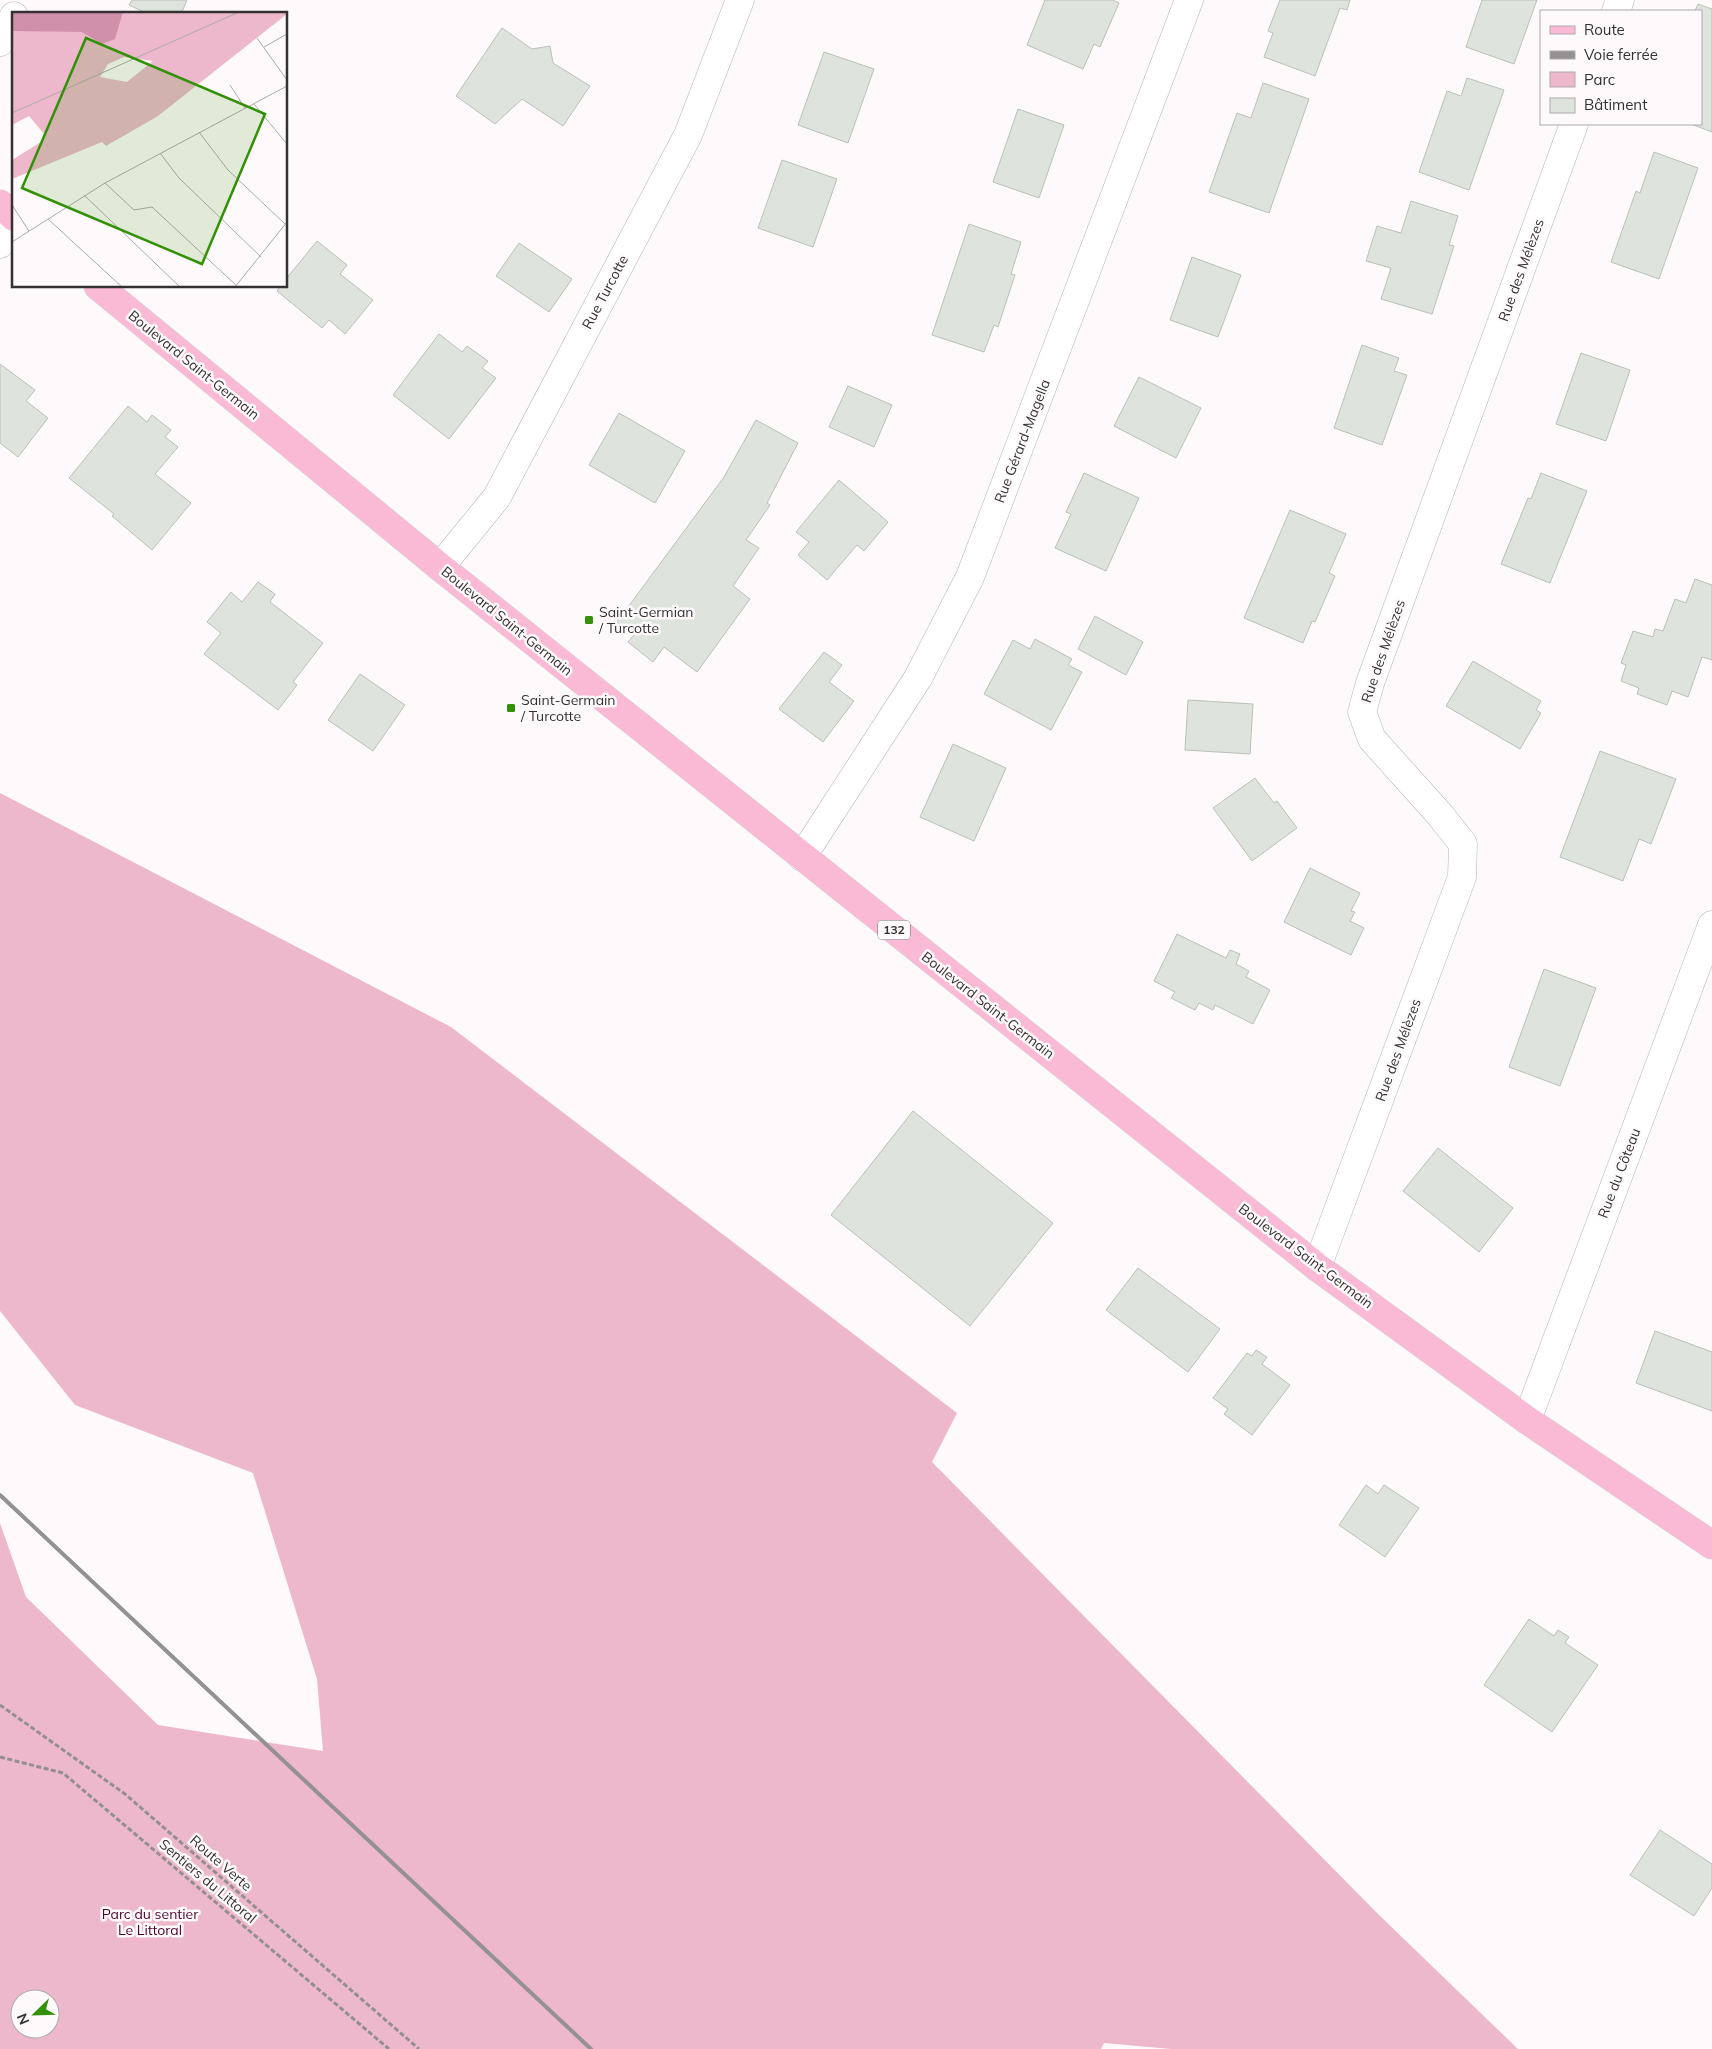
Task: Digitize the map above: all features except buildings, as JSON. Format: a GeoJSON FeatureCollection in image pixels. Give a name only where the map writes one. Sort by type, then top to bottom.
{"type":"FeatureCollection","features":[{"type":"Feature","properties":{"kind":"main road"},"geometry":{"type":"LineString","coordinates":[[0,204],[12,215]]}},
{"type":"Feature","properties":{"kind":"main road","name":"Boulevard Saint-Germain"},"geometry":{"type":"LineString","coordinates":[[100,288],[440,567],[1317,1267],[1527,1420],[1712,1545]]}},
{"type":"Feature","properties":{"kind":"street"},"geometry":{"type":"LineString","coordinates":[[16,12],[22,0]]}},
{"type":"Feature","properties":{"kind":"street","name":"Rue Turcotte"},"geometry":{"type":"LineString","coordinates":[[440,567],[497,498],[688,135],[740,0]]}},
{"type":"Feature","properties":{"kind":"street","name":"Rue Gérard-Magella"},"geometry":{"type":"LineString","coordinates":[[802,857],[918,678],[970,577],[1189,0]]}},
{"type":"Feature","properties":{"kind":"street"},"geometry":{"type":"LineString","coordinates":[[0,42],[12,19]]}},
{"type":"Feature","properties":{"kind":"street","name":"Rue des Mélèzes"},"geometry":{"type":"LineString","coordinates":[[1317,1267],[1462,877],[1463,844],[1441,816],[1372,739],[1362,712],[1373,674],[1574,125]]}},
{"type":"Feature","properties":{"kind":"street"},"geometry":{"type":"LineString","coordinates":[[0,244],[12,226]]}},
{"type":"Feature","properties":{"kind":"street","name":"Rue du Côteau"},"geometry":{"type":"LineString","coordinates":[[1527,1420],[1712,926]]}},
{"type":"Feature","properties":{"kind":"path","name":"Route Verte"},"geometry":{"type":"LineString","coordinates":[[0,1705],[125,1794],[419,2049]]}},
{"type":"Feature","properties":{"kind":"path","name":"Sentiers du Littoral"},"geometry":{"type":"LineString","coordinates":[[0,1757],[63,1773],[389,2049]]}},
{"type":"Feature","properties":{"kind":"green space","name":"Parc du sentier Le Littoral"},"geometry":{"type":"Polygon","coordinates":[[[0,793],[451,1027],[957,1413],[932,1462],[1379,1915],[1518,2049],[1171,2049],[1104,2043],[1101,2049],[0,2049],[0,1523],[26,1597],[158,1725],[323,1751],[317,1679],[253,1473],[75,1405],[0,1311],[0,793]]]}},
{"type":"Feature","properties":{"kind":"railway"},"geometry":{"type":"LineString","coordinates":[[0,1495],[591,2049]]}},
{"type":"Feature","properties":{"kind":"place","name":"Saint-Germian / Turcotte"},"geometry":{"type":"Point","coordinates":[589,620]}},
{"type":"Feature","properties":{"kind":"place","name":"Saint-Germain / Turcotte"},"geometry":{"type":"Point","coordinates":[511,708]}}]}
